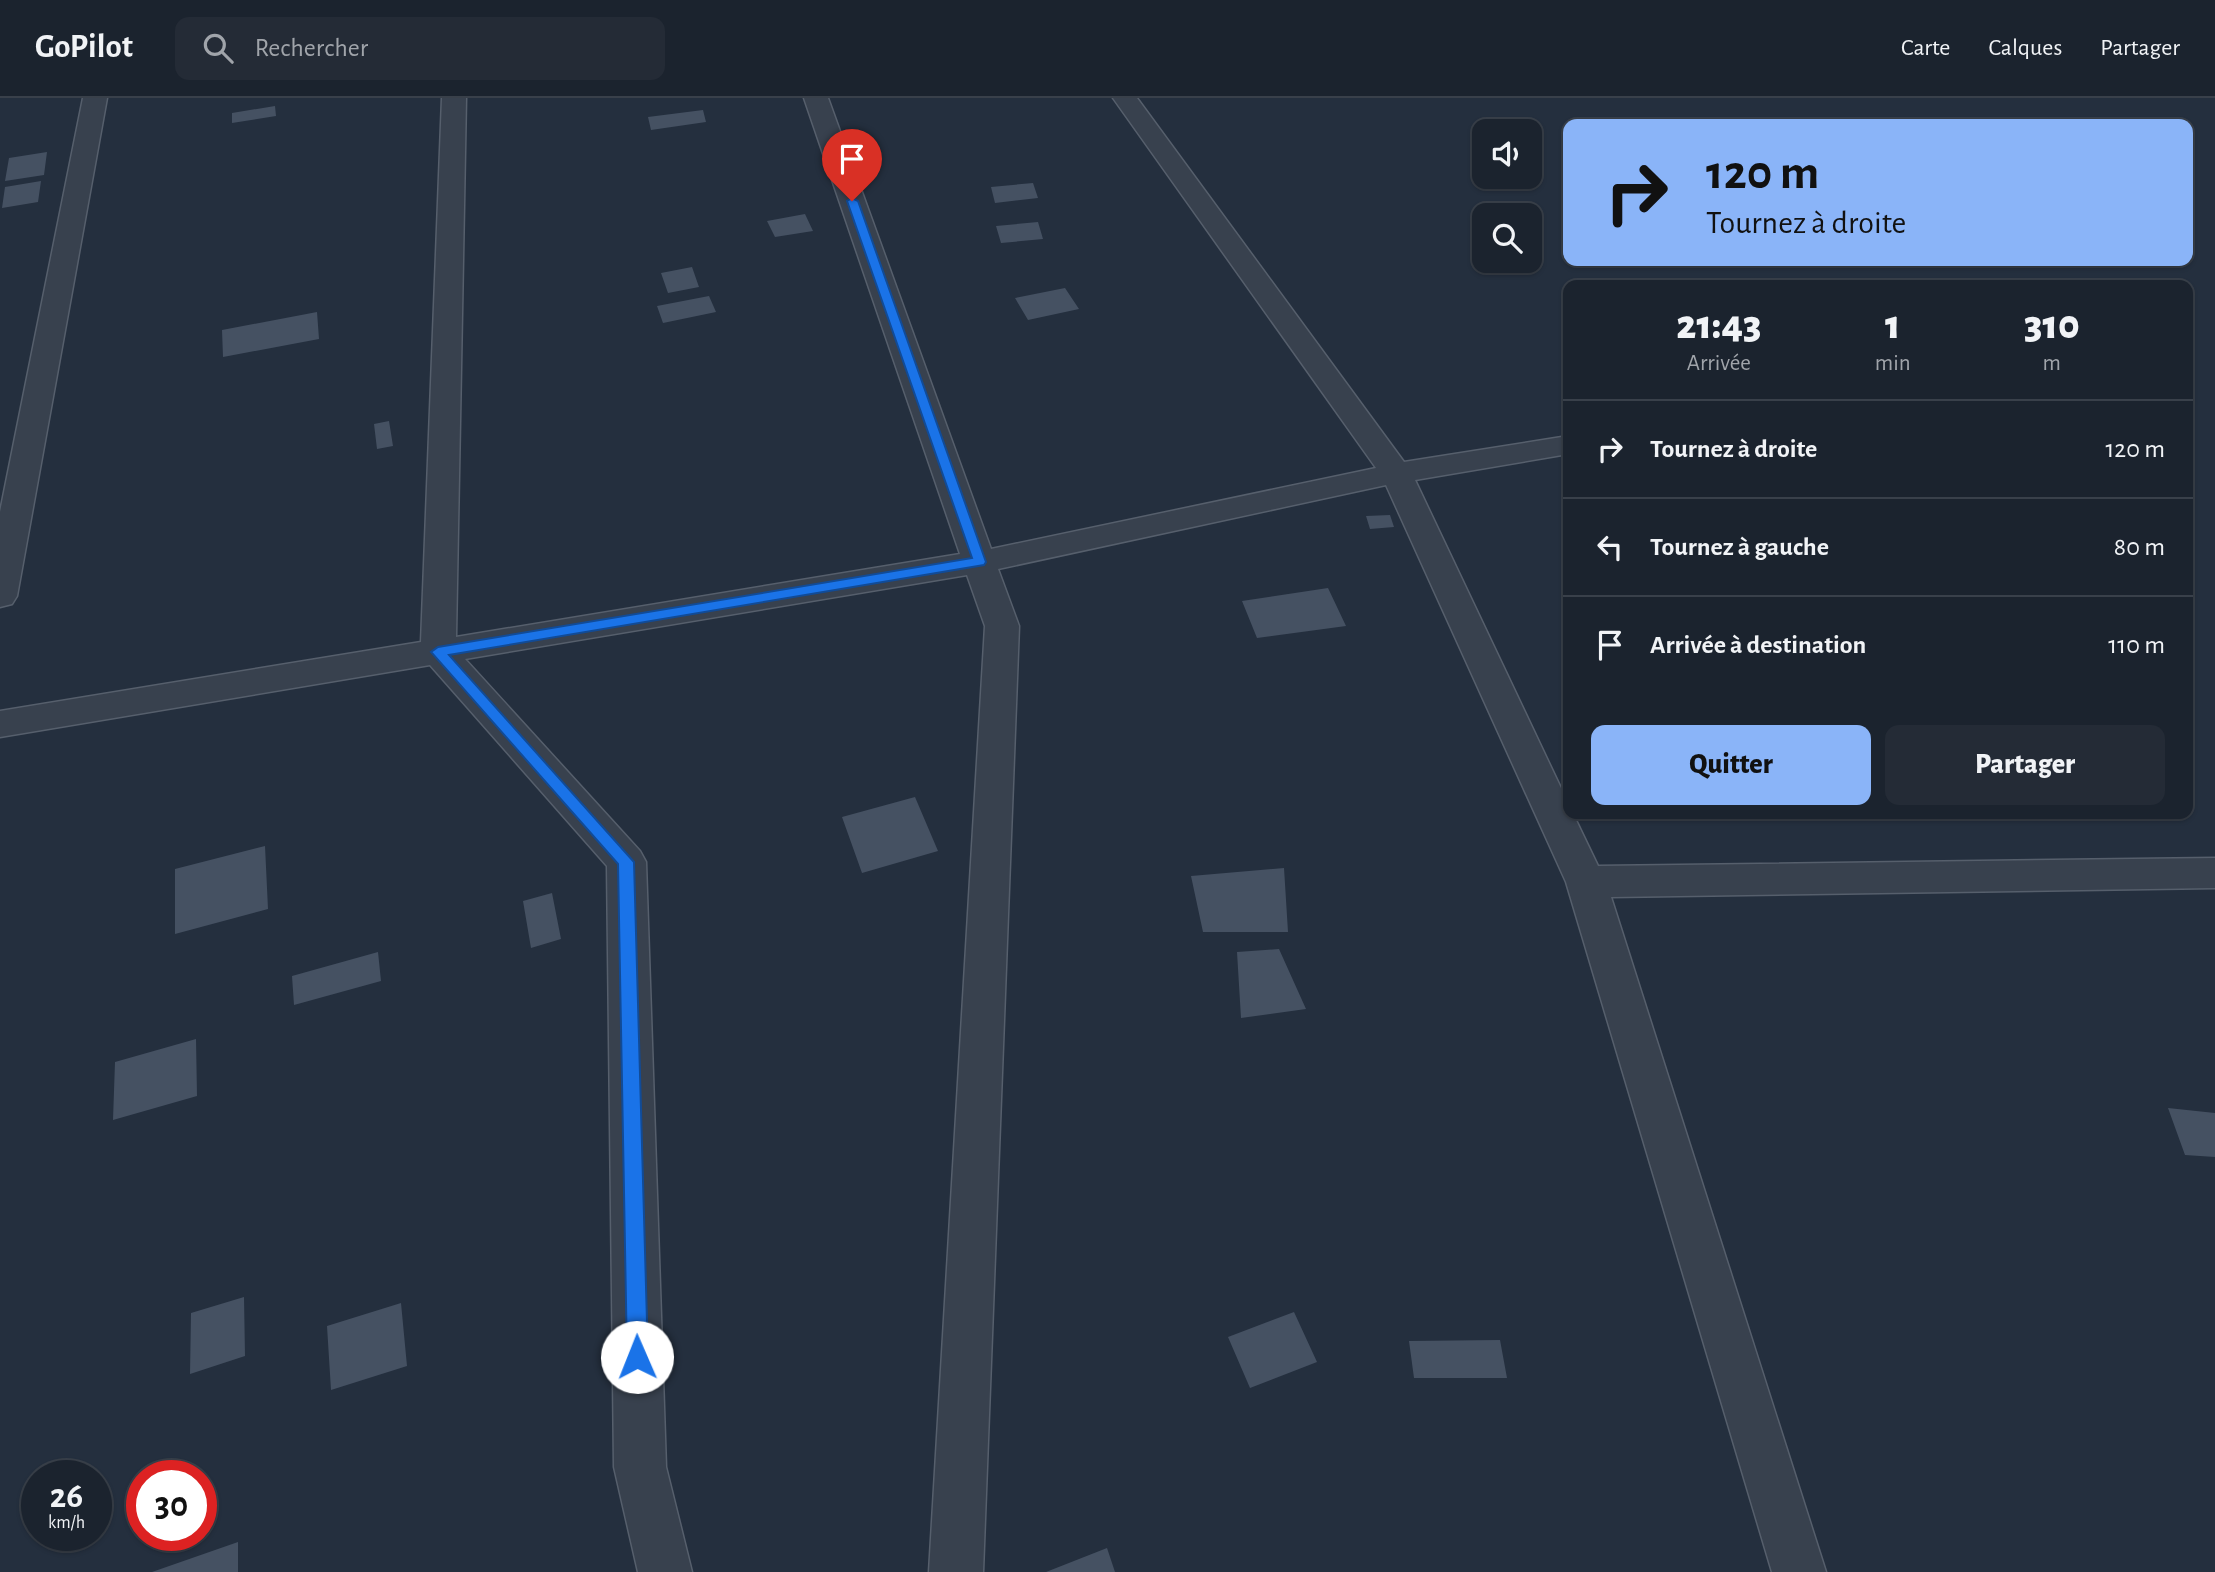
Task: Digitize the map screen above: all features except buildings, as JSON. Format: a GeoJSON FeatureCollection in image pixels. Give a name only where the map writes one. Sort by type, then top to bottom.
{"type":"FeatureCollection","features":[{"type":"Feature","properties":{"kind":"street"},"geometry":{"type":"LineString","coordinates":[[0,596],[95,98]]}},
{"type":"Feature","properties":{"kind":"street"},"geometry":{"type":"LineString","coordinates":[[454,98],[438,652],[626,862],[640,1467],[665,1572]]}},
{"type":"Feature","properties":{"kind":"street"},"geometry":{"type":"LineString","coordinates":[[816,98],[1002,626],[956,1572]]}},
{"type":"Feature","properties":{"kind":"street"},"geometry":{"type":"LineString","coordinates":[[1125,98],[1395,473],[1586,882],[1799,1572]]}},
{"type":"Feature","properties":{"kind":"street"},"geometry":{"type":"LineString","coordinates":[[0,724],[979,562],[1395,473],[1563,446]]}},
{"type":"Feature","properties":{"kind":"street"},"geometry":{"type":"LineString","coordinates":[[1586,882],[2215,873]]}},
{"type":"Feature","properties":{"kind":"route"},"geometry":{"type":"LineString","coordinates":[[637,1357],[626,862],[438,652],[979,562],[852,201]]}}]}
